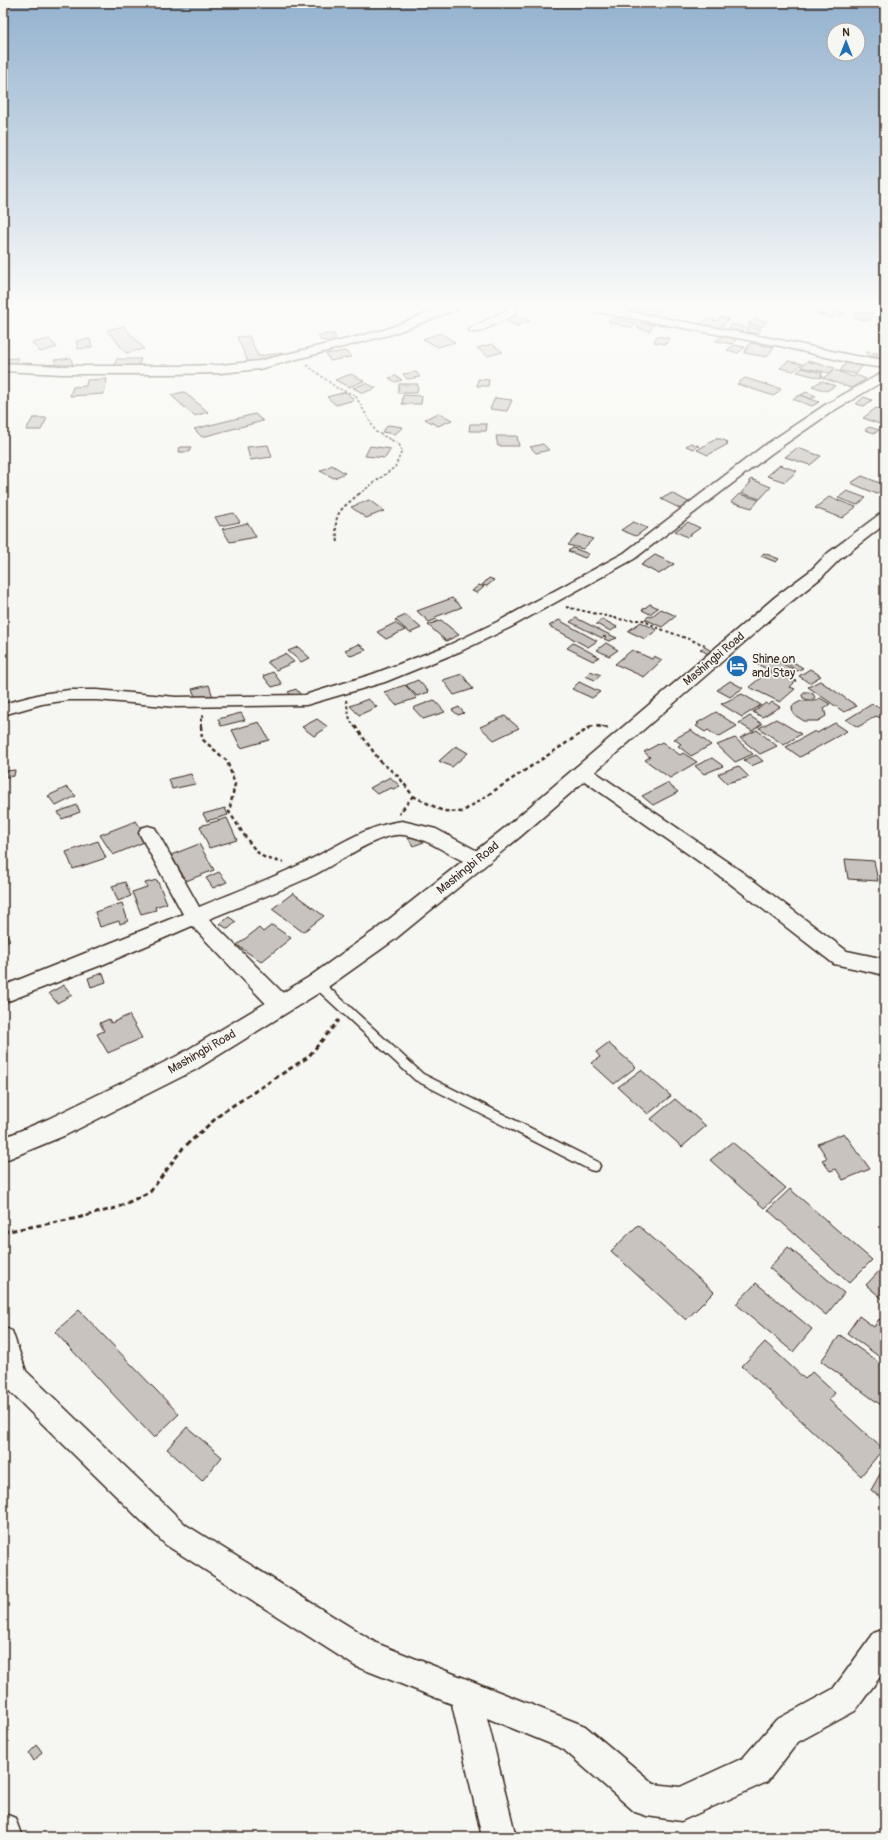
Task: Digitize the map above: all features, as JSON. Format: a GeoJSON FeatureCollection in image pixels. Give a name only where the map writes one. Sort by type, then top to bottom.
{"type":"FeatureCollection","features":[{"type":"Feature","properties":{"kind":"main road","name":"Mashingbi Road"},"geometry":{"type":"LineString","coordinates":[[3,1150],[57,1127],[186,1063],[317,983],[386,934],[514,831],[630,729],[723,652],[781,601],[816,574],[834,556],[881,523]]}},
{"type":"Feature","properties":{"kind":"street"},"geometry":{"type":"LineString","coordinates":[[3,710],[41,699],[69,695],[97,695],[176,702],[306,700],[379,678],[455,648],[629,556],[767,450],[829,408],[855,393]]}},
{"type":"Feature","properties":{"kind":"street"},"geometry":{"type":"LineString","coordinates":[[582,771],[735,877],[841,958],[885,967]]}},
{"type":"Feature","properties":{"kind":"street"},"geometry":{"type":"LineString","coordinates":[[3,995],[98,958],[308,870],[351,845],[386,830],[402,828],[429,834],[478,860]]}},
{"type":"Feature","properties":{"kind":"street"},"geometry":{"type":"LineString","coordinates":[[148,833],[195,917],[281,1006]]}},
{"type":"Feature","properties":{"kind":"street"},"geometry":{"type":"LineString","coordinates":[[3,1340],[15,1379],[176,1535],[366,1655],[574,1736],[646,1800],[681,1804],[755,1770],[787,1731],[844,1700],[885,1644]]}},
{"type":"Feature","properties":{"kind":"street"},"geometry":{"type":"LineString","coordinates":[[465,1694],[499,1837]]}},
{"type":"Feature","properties":{"kind":"street"},"geometry":{"type":"LineString","coordinates":[[3,1830],[5,1837]]}},
{"type":"Feature","properties":{"kind":"lane"},"geometry":{"type":"LineString","coordinates":[[317,983],[419,1077],[594,1166]]}},
{"type":"Feature","properties":{"kind":"path"},"geometry":{"type":"LineString","coordinates":[[338,542],[335,527],[339,511],[370,485],[396,467],[402,451],[399,444],[376,432],[355,395],[350,393]]}},
{"type":"Feature","properties":{"kind":"path"},"geometry":{"type":"LineString","coordinates":[[544,602],[604,614],[624,620],[643,620],[658,628],[723,652]]}},
{"type":"Feature","properties":{"kind":"path"},"geometry":{"type":"LineString","coordinates":[[344,689],[350,720],[380,761],[399,777],[413,796],[443,811],[462,812],[593,726],[630,729]]}},
{"type":"Feature","properties":{"kind":"path"},"geometry":{"type":"LineString","coordinates":[[208,715],[202,717],[202,739],[227,761],[235,784],[229,812],[243,832],[247,841],[263,857],[308,870]]}},
{"type":"Feature","properties":{"kind":"path"},"geometry":{"type":"LineString","coordinates":[[386,830],[413,796]]}},
{"type":"Feature","properties":{"kind":"path"},"geometry":{"type":"LineString","coordinates":[[3,1232],[12,1229],[73,1219],[116,1208],[150,1192],[183,1148],[223,1112],[308,1057],[347,1011]]}},
{"type":"Feature","properties":{"kind":"building"},"geometry":{"type":"Polygon","coordinates":[[[71,393],[104,393],[104,394],[70,396],[71,393]]]}},
{"type":"Feature","properties":{"kind":"building"},"geometry":{"type":"Polygon","coordinates":[[[185,393],[208,412],[194,416],[171,395],[185,393]]]}},
{"type":"Feature","properties":{"kind":"building"},"geometry":{"type":"Polygon","coordinates":[[[347,393],[354,400],[336,405],[327,397],[347,393]]]}},
{"type":"Feature","properties":{"kind":"building"},"geometry":{"type":"Polygon","coordinates":[[[764,393],[777,393],[774,396],[764,393]]]}},
{"type":"Feature","properties":{"kind":"building"},"geometry":{"type":"Polygon","coordinates":[[[808,393],[816,396],[811,399],[801,395],[808,393]]]}},
{"type":"Feature","properties":{"kind":"building"},"geometry":{"type":"Polygon","coordinates":[[[403,395],[422,396],[421,404],[402,404],[403,395]]]}},
{"type":"Feature","properties":{"kind":"building"},"geometry":{"type":"Polygon","coordinates":[[[800,395],[819,402],[812,406],[793,399],[800,395]]]}},
{"type":"Feature","properties":{"kind":"building"},"geometry":{"type":"Polygon","coordinates":[[[864,397],[872,400],[864,406],[856,404],[864,397]]]}},
{"type":"Feature","properties":{"kind":"building"},"geometry":{"type":"Polygon","coordinates":[[[495,398],[512,400],[507,411],[490,409],[495,398]]]}},
{"type":"Feature","properties":{"kind":"building"},"geometry":{"type":"Polygon","coordinates":[[[876,408],[885,411],[885,426],[863,418],[876,408]]]}},
{"type":"Feature","properties":{"kind":"building"},"geometry":{"type":"Polygon","coordinates":[[[439,413],[452,420],[438,426],[425,419],[439,413]]]}},
{"type":"Feature","properties":{"kind":"building"},"geometry":{"type":"Polygon","coordinates":[[[255,414],[263,421],[202,437],[194,429],[255,414]]]}},
{"type":"Feature","properties":{"kind":"building"},"geometry":{"type":"Polygon","coordinates":[[[33,418],[47,418],[41,430],[26,430],[33,418]]]}},
{"type":"Feature","properties":{"kind":"building"},"geometry":{"type":"Polygon","coordinates":[[[470,424],[487,424],[486,431],[469,431],[470,424]]]}},
{"type":"Feature","properties":{"kind":"building"},"geometry":{"type":"Polygon","coordinates":[[[388,425],[403,427],[395,434],[382,432],[388,425]]]}},
{"type":"Feature","properties":{"kind":"building"},"geometry":{"type":"Polygon","coordinates":[[[869,427],[879,430],[875,433],[865,430],[869,427]]]}},
{"type":"Feature","properties":{"kind":"building"},"geometry":{"type":"Polygon","coordinates":[[[496,436],[517,436],[519,446],[498,446],[496,436]]]}},
{"type":"Feature","properties":{"kind":"building"},"geometry":{"type":"Polygon","coordinates":[[[716,439],[721,439],[728,442],[726,443],[728,444],[708,455],[697,450],[716,439]]]}},
{"type":"Feature","properties":{"kind":"building"},"geometry":{"type":"Polygon","coordinates":[[[691,443],[699,446],[693,449],[686,446],[691,443]]]}},
{"type":"Feature","properties":{"kind":"building"},"geometry":{"type":"Polygon","coordinates":[[[543,444],[549,450],[536,453],[530,447],[543,444]]]}},
{"type":"Feature","properties":{"kind":"building"},"geometry":{"type":"Polygon","coordinates":[[[268,445],[272,457],[250,460],[247,447],[268,445]]]}},
{"type":"Feature","properties":{"kind":"building"},"geometry":{"type":"Polygon","coordinates":[[[370,446],[391,449],[385,458],[365,456],[370,446]]]}},
{"type":"Feature","properties":{"kind":"building"},"geometry":{"type":"Polygon","coordinates":[[[180,447],[191,447],[189,452],[179,452],[180,447]]]}},
{"type":"Feature","properties":{"kind":"building"},"geometry":{"type":"Polygon","coordinates":[[[797,448],[821,456],[810,465],[785,457],[797,448]]]}},
{"type":"Feature","properties":{"kind":"building"},"geometry":{"type":"Polygon","coordinates":[[[332,465],[345,473],[334,478],[320,471],[332,465]]]}},
{"type":"Feature","properties":{"kind":"building"},"geometry":{"type":"Polygon","coordinates":[[[780,465],[797,471],[785,482],[767,476],[780,465]]]}},
{"type":"Feature","properties":{"kind":"building"},"geometry":{"type":"Polygon","coordinates":[[[862,476],[885,485],[885,488],[877,494],[851,483],[862,476]]]}},
{"type":"Feature","properties":{"kind":"building"},"geometry":{"type":"Polygon","coordinates":[[[751,479],[771,487],[760,499],[741,493],[751,482],[749,481],[751,479]]]}},
{"type":"Feature","properties":{"kind":"building"},"geometry":{"type":"Polygon","coordinates":[[[847,491],[866,498],[857,505],[838,498],[847,491]]]}},
{"type":"Feature","properties":{"kind":"building"},"geometry":{"type":"Polygon","coordinates":[[[672,493],[692,504],[681,509],[661,499],[672,493]]]}},
{"type":"Feature","properties":{"kind":"building"},"geometry":{"type":"Polygon","coordinates":[[[739,494],[759,500],[752,508],[731,502],[739,494]]]}},
{"type":"Feature","properties":{"kind":"building"},"geometry":{"type":"Polygon","coordinates":[[[829,497],[856,507],[842,518],[815,508],[829,497]]]}},
{"type":"Feature","properties":{"kind":"building"},"geometry":{"type":"Polygon","coordinates":[[[369,500],[384,511],[366,518],[351,507],[369,500]]]}},
{"type":"Feature","properties":{"kind":"building"},"geometry":{"type":"Polygon","coordinates":[[[234,513],[240,522],[220,526],[215,517],[234,513]]]}},
{"type":"Feature","properties":{"kind":"building"},"geometry":{"type":"Polygon","coordinates":[[[633,522],[647,528],[636,536],[621,530],[633,522]]]}},
{"type":"Feature","properties":{"kind":"building"},"geometry":{"type":"Polygon","coordinates":[[[688,522],[700,528],[687,537],[675,531],[688,522]]]}},
{"type":"Feature","properties":{"kind":"building"},"geometry":{"type":"Polygon","coordinates":[[[248,523],[256,537],[230,542],[222,529],[248,523]]]}},
{"type":"Feature","properties":{"kind":"building"},"geometry":{"type":"Polygon","coordinates":[[[578,534],[593,539],[583,549],[568,545],[578,534]]]}},
{"type":"Feature","properties":{"kind":"building"},"geometry":{"type":"Polygon","coordinates":[[[573,548],[589,554],[585,558],[568,551],[573,548]]]}},
{"type":"Feature","properties":{"kind":"building"},"geometry":{"type":"Polygon","coordinates":[[[764,553],[779,559],[776,562],[761,556],[764,553]]]}},
{"type":"Feature","properties":{"kind":"building"},"geometry":{"type":"Polygon","coordinates":[[[655,555],[674,564],[659,574],[641,565],[655,555]]]}},
{"type":"Feature","properties":{"kind":"building"},"geometry":{"type":"Polygon","coordinates":[[[489,578],[494,580],[487,586],[482,585],[489,578]]]}},
{"type":"Feature","properties":{"kind":"building"},"geometry":{"type":"Polygon","coordinates":[[[479,585],[484,587],[477,593],[472,591],[479,585]]]}},
{"type":"Feature","properties":{"kind":"building"},"geometry":{"type":"Polygon","coordinates":[[[452,598],[462,607],[435,617],[437,619],[429,622],[417,611],[452,598]]]}},
{"type":"Feature","properties":{"kind":"building"},"geometry":{"type":"Polygon","coordinates":[[[650,604],[658,608],[650,614],[642,610],[650,604]]]}},
{"type":"Feature","properties":{"kind":"building"},"geometry":{"type":"Polygon","coordinates":[[[661,609],[676,616],[662,627],[645,619],[649,616],[651,617],[661,609]]]}},
{"type":"Feature","properties":{"kind":"building"},"geometry":{"type":"Polygon","coordinates":[[[406,615],[421,628],[410,633],[395,620],[406,615]]]}},
{"type":"Feature","properties":{"kind":"building"},"geometry":{"type":"Polygon","coordinates":[[[576,618],[617,638],[609,641],[604,639],[606,637],[604,636],[602,638],[570,622],[576,618]]]}},
{"type":"Feature","properties":{"kind":"building"},"geometry":{"type":"Polygon","coordinates":[[[602,619],[617,627],[611,631],[596,624],[602,619]]]}},
{"type":"Feature","properties":{"kind":"building"},"geometry":{"type":"Polygon","coordinates":[[[441,620],[459,635],[446,641],[428,625],[441,620]]]}},
{"type":"Feature","properties":{"kind":"building"},"geometry":{"type":"Polygon","coordinates":[[[559,620],[597,641],[588,647],[549,626],[559,620]]]}},
{"type":"Feature","properties":{"kind":"building"},"geometry":{"type":"Polygon","coordinates":[[[641,622],[657,630],[645,639],[628,631],[641,622]]]}},
{"type":"Feature","properties":{"kind":"building"},"geometry":{"type":"Polygon","coordinates":[[[395,623],[405,630],[386,639],[377,632],[395,623]]]}},
{"type":"Feature","properties":{"kind":"building"},"geometry":{"type":"Polygon","coordinates":[[[573,643],[599,657],[593,661],[567,648],[573,643]]]}},
{"type":"Feature","properties":{"kind":"building"},"geometry":{"type":"Polygon","coordinates":[[[606,643],[618,650],[609,656],[597,650],[606,643]]]}},
{"type":"Feature","properties":{"kind":"building"},"geometry":{"type":"Polygon","coordinates":[[[359,644],[366,650],[351,656],[345,650],[359,644]]]}},
{"type":"Feature","properties":{"kind":"building"},"geometry":{"type":"Polygon","coordinates":[[[298,647],[310,658],[301,662],[288,651],[298,647]]]}},
{"type":"Feature","properties":{"kind":"building"},"geometry":{"type":"Polygon","coordinates":[[[705,647],[713,652],[708,654],[700,649],[705,647]]]}},
{"type":"Feature","properties":{"kind":"building"},"geometry":{"type":"Polygon","coordinates":[[[632,650],[652,659],[654,656],[662,660],[644,677],[615,664],[632,650]]]}},
{"type":"Feature","properties":{"kind":"building"},"geometry":{"type":"Polygon","coordinates":[[[285,654],[294,662],[276,670],[267,662],[285,654]]]}},
{"type":"Feature","properties":{"kind":"building"},"geometry":{"type":"Polygon","coordinates":[[[769,656],[794,670],[787,675],[778,671],[775,673],[757,664],[760,662],[758,661],[769,656]]]}},
{"type":"Feature","properties":{"kind":"building"},"geometry":{"type":"Polygon","coordinates":[[[790,660],[803,668],[797,671],[785,662],[790,660]]]}},
{"type":"Feature","properties":{"kind":"building"},"geometry":{"type":"Polygon","coordinates":[[[810,669],[821,676],[809,683],[799,676],[810,669]]]}},
{"type":"Feature","properties":{"kind":"building"},"geometry":{"type":"Polygon","coordinates":[[[590,671],[601,675],[595,680],[585,676],[590,671]]]}},
{"type":"Feature","properties":{"kind":"building"},"geometry":{"type":"Polygon","coordinates":[[[769,671],[775,674],[777,672],[796,681],[790,687],[795,689],[780,702],[749,687],[769,671]]]}},
{"type":"Feature","properties":{"kind":"building"},"geometry":{"type":"Polygon","coordinates":[[[273,672],[282,684],[272,687],[263,676],[273,672]]]}},
{"type":"Feature","properties":{"kind":"building"},"geometry":{"type":"Polygon","coordinates":[[[462,674],[473,689],[454,695],[443,680],[462,674]]]}},
{"type":"Feature","properties":{"kind":"building"},"geometry":{"type":"Polygon","coordinates":[[[418,680],[429,692],[417,696],[406,685],[418,680]]]}},
{"type":"Feature","properties":{"kind":"building"},"geometry":{"type":"Polygon","coordinates":[[[730,681],[743,688],[730,697],[717,690],[730,681]]]}},
{"type":"Feature","properties":{"kind":"building"},"geometry":{"type":"Polygon","coordinates":[[[820,681],[857,706],[844,712],[808,687],[820,681]]]}},
{"type":"Feature","properties":{"kind":"building"},"geometry":{"type":"Polygon","coordinates":[[[579,682],[600,692],[592,698],[572,689],[579,682]]]}},
{"type":"Feature","properties":{"kind":"building"},"geometry":{"type":"Polygon","coordinates":[[[209,685],[213,697],[197,701],[192,689],[209,685]]]}},
{"type":"Feature","properties":{"kind":"building"},"geometry":{"type":"Polygon","coordinates":[[[405,685],[417,698],[396,705],[384,692],[405,685]]]}},
{"type":"Feature","properties":{"kind":"building"},"geometry":{"type":"Polygon","coordinates":[[[296,689],[303,697],[295,700],[288,692],[296,689]]]}},
{"type":"Feature","properties":{"kind":"building"},"geometry":{"type":"Polygon","coordinates":[[[804,692],[809,692],[815,697],[808,700],[803,698],[802,695],[804,692]]]}},
{"type":"Feature","properties":{"kind":"building"},"geometry":{"type":"Polygon","coordinates":[[[742,694],[761,705],[742,717],[721,704],[742,694]]]}},
{"type":"Feature","properties":{"kind":"building"},"geometry":{"type":"Polygon","coordinates":[[[820,698],[830,704],[824,708],[826,716],[818,721],[804,721],[793,714],[792,706],[801,701],[814,701],[820,698]]]}},
{"type":"Feature","properties":{"kind":"building"},"geometry":{"type":"Polygon","coordinates":[[[368,699],[377,707],[359,715],[350,706],[368,699]]]}},
{"type":"Feature","properties":{"kind":"building"},"geometry":{"type":"Polygon","coordinates":[[[434,700],[445,712],[423,719],[413,708],[434,700]]]}},
{"type":"Feature","properties":{"kind":"building"},"geometry":{"type":"Polygon","coordinates":[[[772,702],[780,707],[762,717],[753,712],[766,703],[769,705],[772,702]]]}},
{"type":"Feature","properties":{"kind":"building"},"geometry":{"type":"Polygon","coordinates":[[[872,704],[885,711],[885,720],[876,716],[858,727],[846,720],[872,704]]]}},
{"type":"Feature","properties":{"kind":"building"},"geometry":{"type":"Polygon","coordinates":[[[459,707],[464,713],[458,715],[452,710],[459,707]]]}},
{"type":"Feature","properties":{"kind":"building"},"geometry":{"type":"Polygon","coordinates":[[[716,712],[737,726],[718,737],[708,730],[705,732],[696,726],[699,724],[697,723],[716,712]]]}},
{"type":"Feature","properties":{"kind":"building"},"geometry":{"type":"Polygon","coordinates":[[[241,713],[245,720],[221,726],[218,719],[241,713]]]}},
{"type":"Feature","properties":{"kind":"building"},"geometry":{"type":"Polygon","coordinates":[[[505,716],[519,728],[494,740],[480,727],[505,716]]]}},
{"type":"Feature","properties":{"kind":"building"},"geometry":{"type":"Polygon","coordinates":[[[750,716],[762,724],[752,731],[739,723],[750,716]]]}},
{"type":"Feature","properties":{"kind":"building"},"geometry":{"type":"Polygon","coordinates":[[[317,719],[328,727],[314,736],[302,727],[317,719]]]}},
{"type":"Feature","properties":{"kind":"building"},"geometry":{"type":"Polygon","coordinates":[[[776,719],[801,734],[784,745],[759,728],[776,719]]]}},
{"type":"Feature","properties":{"kind":"building"},"geometry":{"type":"Polygon","coordinates":[[[259,722],[269,740],[241,748],[232,730],[259,722]]]}},
{"type":"Feature","properties":{"kind":"building"},"geometry":{"type":"Polygon","coordinates":[[[835,723],[847,731],[800,757],[786,747],[815,731],[817,733],[835,723]]]}},
{"type":"Feature","properties":{"kind":"building"},"geometry":{"type":"Polygon","coordinates":[[[691,730],[711,745],[691,756],[678,746],[681,744],[674,739],[691,730]]]}},
{"type":"Feature","properties":{"kind":"building"},"geometry":{"type":"Polygon","coordinates":[[[757,730],[777,746],[760,754],[740,738],[757,730]]]}},
{"type":"Feature","properties":{"kind":"building"},"geometry":{"type":"Polygon","coordinates":[[[735,738],[753,754],[735,762],[717,745],[735,738]]]}},
{"type":"Feature","properties":{"kind":"building"},"geometry":{"type":"Polygon","coordinates":[[[662,742],[680,755],[683,753],[697,762],[670,778],[645,760],[650,757],[644,752],[662,742]]]}},
{"type":"Feature","properties":{"kind":"building"},"geometry":{"type":"Polygon","coordinates":[[[456,746],[468,753],[452,767],[439,761],[456,746]]]}},
{"type":"Feature","properties":{"kind":"building"},"geometry":{"type":"Polygon","coordinates":[[[756,755],[763,761],[751,766],[744,760],[756,755]]]}},
{"type":"Feature","properties":{"kind":"building"},"geometry":{"type":"Polygon","coordinates":[[[712,758],[723,766],[704,774],[695,766],[712,758]]]}},
{"type":"Feature","properties":{"kind":"building"},"geometry":{"type":"Polygon","coordinates":[[[738,766],[749,777],[727,783],[718,774],[738,766]]]}},
{"type":"Feature","properties":{"kind":"building"},"geometry":{"type":"Polygon","coordinates":[[[15,770],[14,776],[6,777],[6,771],[15,770]]]}},
{"type":"Feature","properties":{"kind":"building"},"geometry":{"type":"Polygon","coordinates":[[[191,774],[195,784],[172,789],[169,779],[191,774]]]}},
{"type":"Feature","properties":{"kind":"building"},"geometry":{"type":"Polygon","coordinates":[[[390,777],[400,786],[377,794],[370,788],[390,777]]]}},
{"type":"Feature","properties":{"kind":"building"},"geometry":{"type":"Polygon","coordinates":[[[667,783],[678,792],[653,805],[642,796],[667,783]]]}},
{"type":"Feature","properties":{"kind":"building"},"geometry":{"type":"Polygon","coordinates":[[[67,787],[76,796],[56,806],[48,796],[67,787]]]}},
{"type":"Feature","properties":{"kind":"building"},"geometry":{"type":"Polygon","coordinates":[[[77,805],[80,812],[62,819],[58,812],[77,805]]]}},
{"type":"Feature","properties":{"kind":"building"},"geometry":{"type":"Polygon","coordinates":[[[225,808],[228,815],[207,821],[203,814],[225,808]]]}},
{"type":"Feature","properties":{"kind":"building"},"geometry":{"type":"Polygon","coordinates":[[[227,818],[237,840],[209,848],[200,826],[227,818]]]}},
{"type":"Feature","properties":{"kind":"building"},"geometry":{"type":"Polygon","coordinates":[[[136,821],[149,840],[113,855],[100,835],[136,821]]]}},
{"type":"Feature","properties":{"kind":"building"},"geometry":{"type":"Polygon","coordinates":[[[420,835],[424,842],[413,846],[408,838],[420,835]]]}},
{"type":"Feature","properties":{"kind":"building"},"geometry":{"type":"Polygon","coordinates":[[[98,841],[106,858],[73,869],[66,852],[98,841]]]}},
{"type":"Feature","properties":{"kind":"building"},"geometry":{"type":"Polygon","coordinates":[[[199,844],[214,870],[186,881],[171,855],[199,844]]]}},
{"type":"Feature","properties":{"kind":"building"},"geometry":{"type":"Polygon","coordinates":[[[845,859],[874,861],[878,881],[848,879],[845,859]]]}},
{"type":"Feature","properties":{"kind":"building"},"geometry":{"type":"Polygon","coordinates":[[[219,872],[227,882],[213,888],[206,878],[219,872]]]}},
{"type":"Feature","properties":{"kind":"building"},"geometry":{"type":"Polygon","coordinates":[[[157,880],[167,903],[155,907],[156,910],[141,914],[132,892],[147,887],[145,883],[157,880]]]}},
{"type":"Feature","properties":{"kind":"building"},"geometry":{"type":"Polygon","coordinates":[[[125,882],[131,896],[118,901],[112,886],[125,882]]]}},
{"type":"Feature","properties":{"kind":"building"},"geometry":{"type":"Polygon","coordinates":[[[293,893],[324,916],[303,932],[272,909],[293,893]]]}},
{"type":"Feature","properties":{"kind":"building"},"geometry":{"type":"Polygon","coordinates":[[[122,903],[128,921],[120,924],[119,921],[100,927],[95,912],[122,903]]]}},
{"type":"Feature","properties":{"kind":"building"},"geometry":{"type":"Polygon","coordinates":[[[229,917],[236,922],[228,929],[220,924],[229,917]]]}},
{"type":"Feature","properties":{"kind":"building"},"geometry":{"type":"Polygon","coordinates":[[[272,925],[291,938],[261,962],[237,945],[259,928],[263,932],[272,925]]]}},
{"type":"Feature","properties":{"kind":"building"},"geometry":{"type":"Polygon","coordinates":[[[3,928],[10,940],[3,943],[3,928]]]}},
{"type":"Feature","properties":{"kind":"building"},"geometry":{"type":"Polygon","coordinates":[[[103,973],[106,982],[91,987],[88,978],[103,973]]]}},
{"type":"Feature","properties":{"kind":"building"},"geometry":{"type":"Polygon","coordinates":[[[64,985],[72,995],[57,1003],[49,993],[64,985]]]}},
{"type":"Feature","properties":{"kind":"building"},"geometry":{"type":"Polygon","coordinates":[[[129,1015],[142,1038],[108,1053],[97,1034],[104,1031],[100,1023],[109,1019],[111,1023],[129,1015]]]}},
{"type":"Feature","properties":{"kind":"building"},"geometry":{"type":"Polygon","coordinates":[[[608,1043],[636,1067],[614,1084],[591,1063],[600,1057],[596,1052],[608,1043]]]}},
{"type":"Feature","properties":{"kind":"building"},"geometry":{"type":"Polygon","coordinates":[[[641,1070],[671,1096],[648,1114],[618,1087],[641,1070]]]}},
{"type":"Feature","properties":{"kind":"building"},"geometry":{"type":"Polygon","coordinates":[[[675,1099],[706,1126],[682,1147],[651,1119],[675,1099]]]}},
{"type":"Feature","properties":{"kind":"building"},"geometry":{"type":"Polygon","coordinates":[[[844,1133],[870,1169],[843,1180],[836,1169],[830,1171],[822,1160],[827,1158],[818,1144],[844,1133]]]}},
{"type":"Feature","properties":{"kind":"building"},"geometry":{"type":"Polygon","coordinates":[[[732,1142],[786,1188],[764,1208],[710,1160],[732,1142]]]}},
{"type":"Feature","properties":{"kind":"building"},"geometry":{"type":"Polygon","coordinates":[[[790,1189],[872,1260],[849,1283],[768,1210],[790,1189]]]}},
{"type":"Feature","properties":{"kind":"building"},"geometry":{"type":"Polygon","coordinates":[[[638,1225],[714,1292],[686,1320],[611,1251],[638,1225]]]}},
{"type":"Feature","properties":{"kind":"building"},"geometry":{"type":"Polygon","coordinates":[[[788,1247],[844,1293],[826,1315],[769,1268],[788,1247]]]}},
{"type":"Feature","properties":{"kind":"building"},"geometry":{"type":"Polygon","coordinates":[[[882,1268],[885,1270],[885,1301],[866,1285],[882,1268]]]}},
{"type":"Feature","properties":{"kind":"building"},"geometry":{"type":"Polygon","coordinates":[[[756,1283],[812,1329],[793,1352],[736,1304],[756,1283]]]}},
{"type":"Feature","properties":{"kind":"building"},"geometry":{"type":"Polygon","coordinates":[[[79,1310],[179,1414],[154,1438],[55,1332],[79,1310]]]}},
{"type":"Feature","properties":{"kind":"building"},"geometry":{"type":"Polygon","coordinates":[[[859,1316],[874,1327],[879,1319],[885,1323],[885,1361],[847,1333],[859,1316]]]}},
{"type":"Feature","properties":{"kind":"building"},"geometry":{"type":"Polygon","coordinates":[[[840,1335],[885,1367],[885,1408],[821,1361],[840,1335]]]}},
{"type":"Feature","properties":{"kind":"building"},"geometry":{"type":"Polygon","coordinates":[[[765,1342],[805,1379],[812,1372],[835,1393],[829,1400],[883,1449],[861,1476],[742,1366],[765,1342]]]}},
{"type":"Feature","properties":{"kind":"building"},"geometry":{"type":"Polygon","coordinates":[[[187,1427],[222,1457],[202,1481],[167,1449],[187,1427]]]}},
{"type":"Feature","properties":{"kind":"building"},"geometry":{"type":"Polygon","coordinates":[[[885,1465],[885,1501],[871,1490],[885,1465]]]}},
{"type":"Feature","properties":{"kind":"building"},"geometry":{"type":"Polygon","coordinates":[[[37,1745],[42,1752],[34,1761],[29,1753],[37,1745]]]}},
{"type":"Feature","properties":{"kind":"place","name":"Shine on and Stay"},"geometry":{"type":"Point","coordinates":[737,666]}}]}
